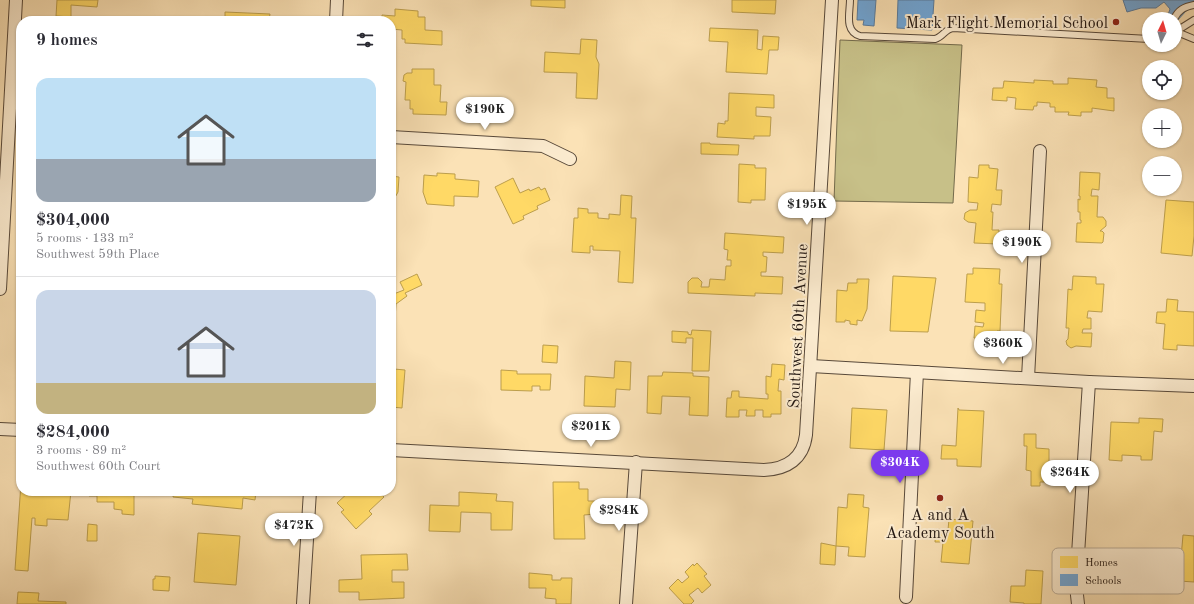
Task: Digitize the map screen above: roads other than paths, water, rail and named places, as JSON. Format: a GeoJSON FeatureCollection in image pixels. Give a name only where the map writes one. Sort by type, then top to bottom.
{"type":"FeatureCollection","features":[{"type":"Feature","properties":{"kind":"street"},"geometry":{"type":"LineString","coordinates":[[0,290],[16,0]]}},
{"type":"Feature","properties":{"kind":"street"},"geometry":{"type":"LineString","coordinates":[[336,16],[337,0]]}},
{"type":"Feature","properties":{"kind":"street","name":"Southwest 60th Avenue"},"geometry":{"type":"LineString","coordinates":[[636,462],[773,470],[781,468],[796,459],[801,453],[805,442],[811,366],[832,0]]}},
{"type":"Feature","properties":{"kind":"street"},"geometry":{"type":"LineString","coordinates":[[396,137],[543,146],[570,159]]}},
{"type":"Feature","properties":{"kind":"street"},"geometry":{"type":"LineString","coordinates":[[1028,378],[1040,151]]}},
{"type":"Feature","properties":{"kind":"street"},"geometry":{"type":"LineString","coordinates":[[811,366],[1089,382],[1194,386]]}},
{"type":"Feature","properties":{"kind":"street"},"geometry":{"type":"LineString","coordinates":[[906,597],[918,372]]}},
{"type":"Feature","properties":{"kind":"street"},"geometry":{"type":"LineString","coordinates":[[1078,548],[1089,382]]}},
{"type":"Feature","properties":{"kind":"street"},"geometry":{"type":"LineString","coordinates":[[0,429],[16,430]]}},
{"type":"Feature","properties":{"kind":"street"},"geometry":{"type":"LineString","coordinates":[[396,450],[636,462],[626,604]]}},
{"type":"Feature","properties":{"kind":"street"},"geometry":{"type":"LineString","coordinates":[[303,604],[310,496]]}},
{"type":"Feature","properties":{"kind":"street"},"geometry":{"type":"LineString","coordinates":[[1077,594],[1078,604]]}},
{"type":"Feature","properties":{"kind":"lane"},"geometry":{"type":"LineString","coordinates":[[850,0],[850,28],[852,32],[860,36],[935,39],[940,38],[946,31],[953,28],[1142,39]]}},
{"type":"Feature","properties":{"kind":"lane"},"geometry":{"type":"LineString","coordinates":[[1178,12],[1194,5]]}},
{"type":"Feature","properties":{"kind":"lane"},"geometry":{"type":"LineString","coordinates":[[1182,28],[1194,20]]}},
{"type":"Feature","properties":{"kind":"lane"},"geometry":{"type":"LineString","coordinates":[[1182,34],[1194,39]]}},
{"type":"Feature","properties":{"kind":"place","name":"Mark Flight Memorial School"},"geometry":{"type":"Point","coordinates":[1116,22]}},
{"type":"Feature","properties":{"kind":"place","name":"A and A Academy South"},"geometry":{"type":"Point","coordinates":[940,498]}}]}
